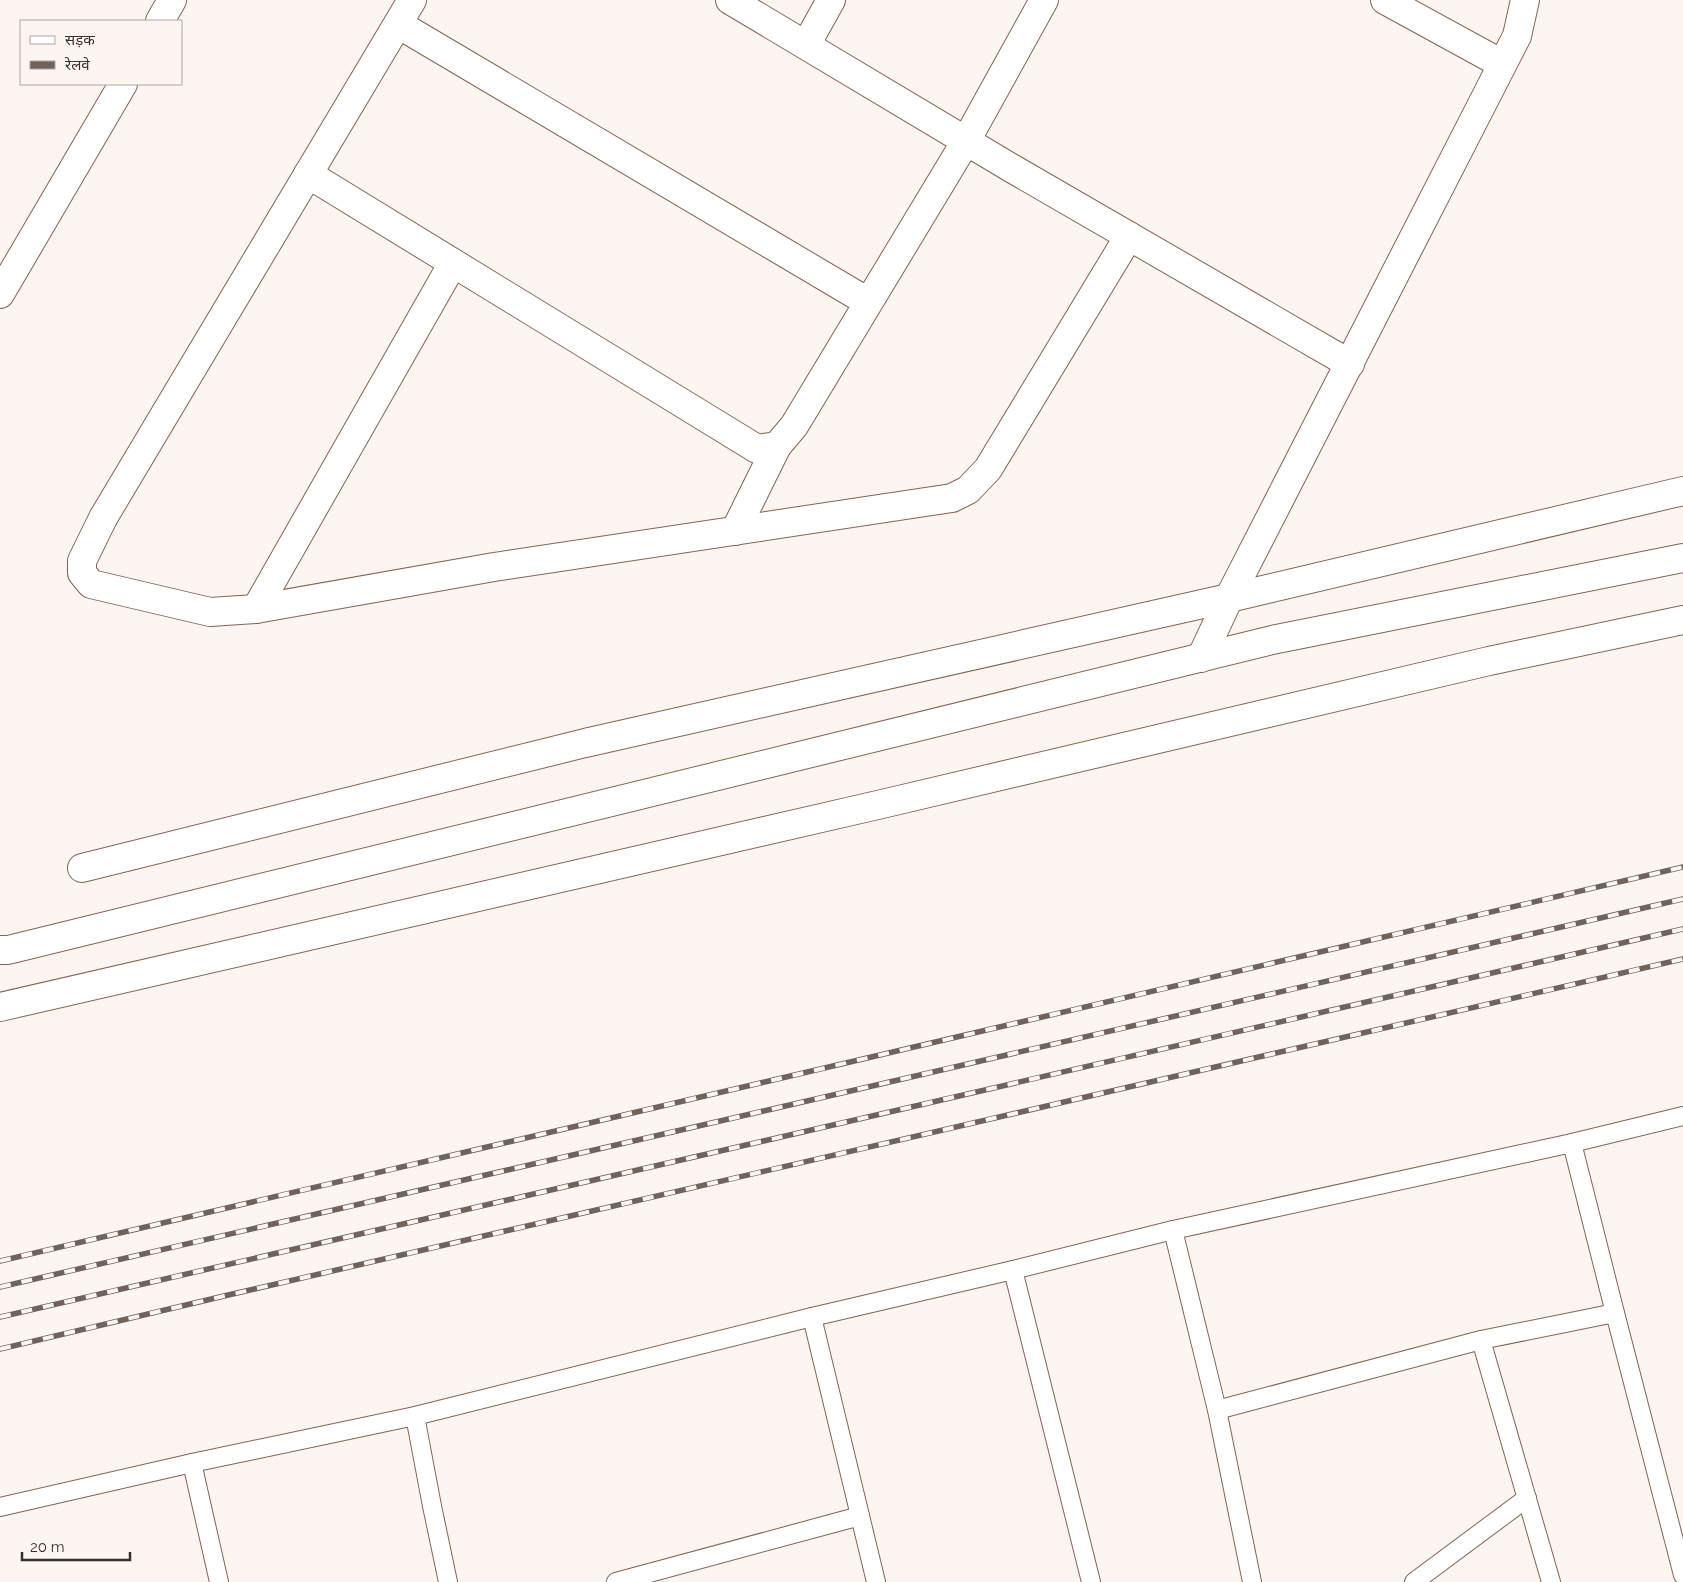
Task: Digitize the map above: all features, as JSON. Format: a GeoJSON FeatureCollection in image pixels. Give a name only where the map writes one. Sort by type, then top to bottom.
{"type":"FeatureCollection","features":[{"type":"Feature","properties":{"kind":"street"},"geometry":{"type":"LineString","coordinates":[[161,20],[172,0]]}},
{"type":"Feature","properties":{"kind":"street"},"geometry":{"type":"LineString","coordinates":[[412,0],[103,518],[82,561],[82,573],[91,584],[210,612],[256,609],[494,567],[952,498],[968,490],[988,469],[1130,236]]}},
{"type":"Feature","properties":{"kind":"street"},"geometry":{"type":"LineString","coordinates":[[730,0],[966,141],[1350,364]]}},
{"type":"Feature","properties":{"kind":"street"},"geometry":{"type":"LineString","coordinates":[[806,45],[831,0]]}},
{"type":"Feature","properties":{"kind":"street"},"geometry":{"type":"LineString","coordinates":[[735,531],[777,446],[794,426],[966,141],[1044,0]]}},
{"type":"Feature","properties":{"kind":"street"},"geometry":{"type":"LineString","coordinates":[[1385,0],[1502,64]]}},
{"type":"Feature","properties":{"kind":"street"},"geometry":{"type":"LineString","coordinates":[[1201,658],[1229,598],[1516,36],[1525,0]]}},
{"type":"Feature","properties":{"kind":"street"},"geometry":{"type":"LineString","coordinates":[[398,24],[868,302]]}},
{"type":"Feature","properties":{"kind":"street"},"geometry":{"type":"LineString","coordinates":[[0,294],[122,85]]}},
{"type":"Feature","properties":{"kind":"street"},"geometry":{"type":"LineString","coordinates":[[308,174],[757,449],[777,446]]}},
{"type":"Feature","properties":{"kind":"street"},"geometry":{"type":"LineString","coordinates":[[256,609],[453,263]]}},
{"type":"Feature","properties":{"kind":"street"},"geometry":{"type":"LineString","coordinates":[[82,868],[585,743],[1229,598],[1683,491]]}},
{"type":"Feature","properties":{"kind":"street"},"geometry":{"type":"LineString","coordinates":[[0,950],[28,945],[1272,640],[1683,558]]}},
{"type":"Feature","properties":{"kind":"street"},"geometry":{"type":"LineString","coordinates":[[0,1007],[853,811],[1488,661],[1683,620]]}},
{"type":"Feature","properties":{"kind":"lane"},"geometry":{"type":"LineString","coordinates":[[0,1507],[192,1463],[415,1416],[812,1317],[1173,1230],[1572,1143],[1683,1116]]}},
{"type":"Feature","properties":{"kind":"lane"},"geometry":{"type":"LineString","coordinates":[[1572,1143],[1614,1313],[1683,1575]]}},
{"type":"Feature","properties":{"kind":"lane"},"geometry":{"type":"LineString","coordinates":[[1173,1230],[1216,1410],[1252,1582]]}},
{"type":"Feature","properties":{"kind":"lane"},"geometry":{"type":"LineString","coordinates":[[1013,1270],[1091,1582]]}},
{"type":"Feature","properties":{"kind":"lane"},"geometry":{"type":"LineString","coordinates":[[1216,1410],[1481,1340],[1614,1313]]}},
{"type":"Feature","properties":{"kind":"lane"},"geometry":{"type":"LineString","coordinates":[[812,1317],[876,1582]]}},
{"type":"Feature","properties":{"kind":"lane"},"geometry":{"type":"LineString","coordinates":[[1481,1340],[1551,1582]]}},
{"type":"Feature","properties":{"kind":"lane"},"geometry":{"type":"LineString","coordinates":[[415,1416],[448,1582]]}},
{"type":"Feature","properties":{"kind":"lane"},"geometry":{"type":"LineString","coordinates":[[192,1463],[219,1582]]}},
{"type":"Feature","properties":{"kind":"lane"},"geometry":{"type":"LineString","coordinates":[[1414,1582],[1527,1498]]}},
{"type":"Feature","properties":{"kind":"lane"},"geometry":{"type":"LineString","coordinates":[[616,1582],[657,1576],[860,1516]]}},
{"type":"Feature","properties":{"kind":"railway"},"geometry":{"type":"LineString","coordinates":[[0,1261],[1683,867]]}},
{"type":"Feature","properties":{"kind":"railway"},"geometry":{"type":"LineString","coordinates":[[0,1287],[1683,899]]}},
{"type":"Feature","properties":{"kind":"railway"},"geometry":{"type":"LineString","coordinates":[[0,1317],[1683,929]]}},
{"type":"Feature","properties":{"kind":"railway"},"geometry":{"type":"LineString","coordinates":[[0,1349],[1683,959]]}}]}
